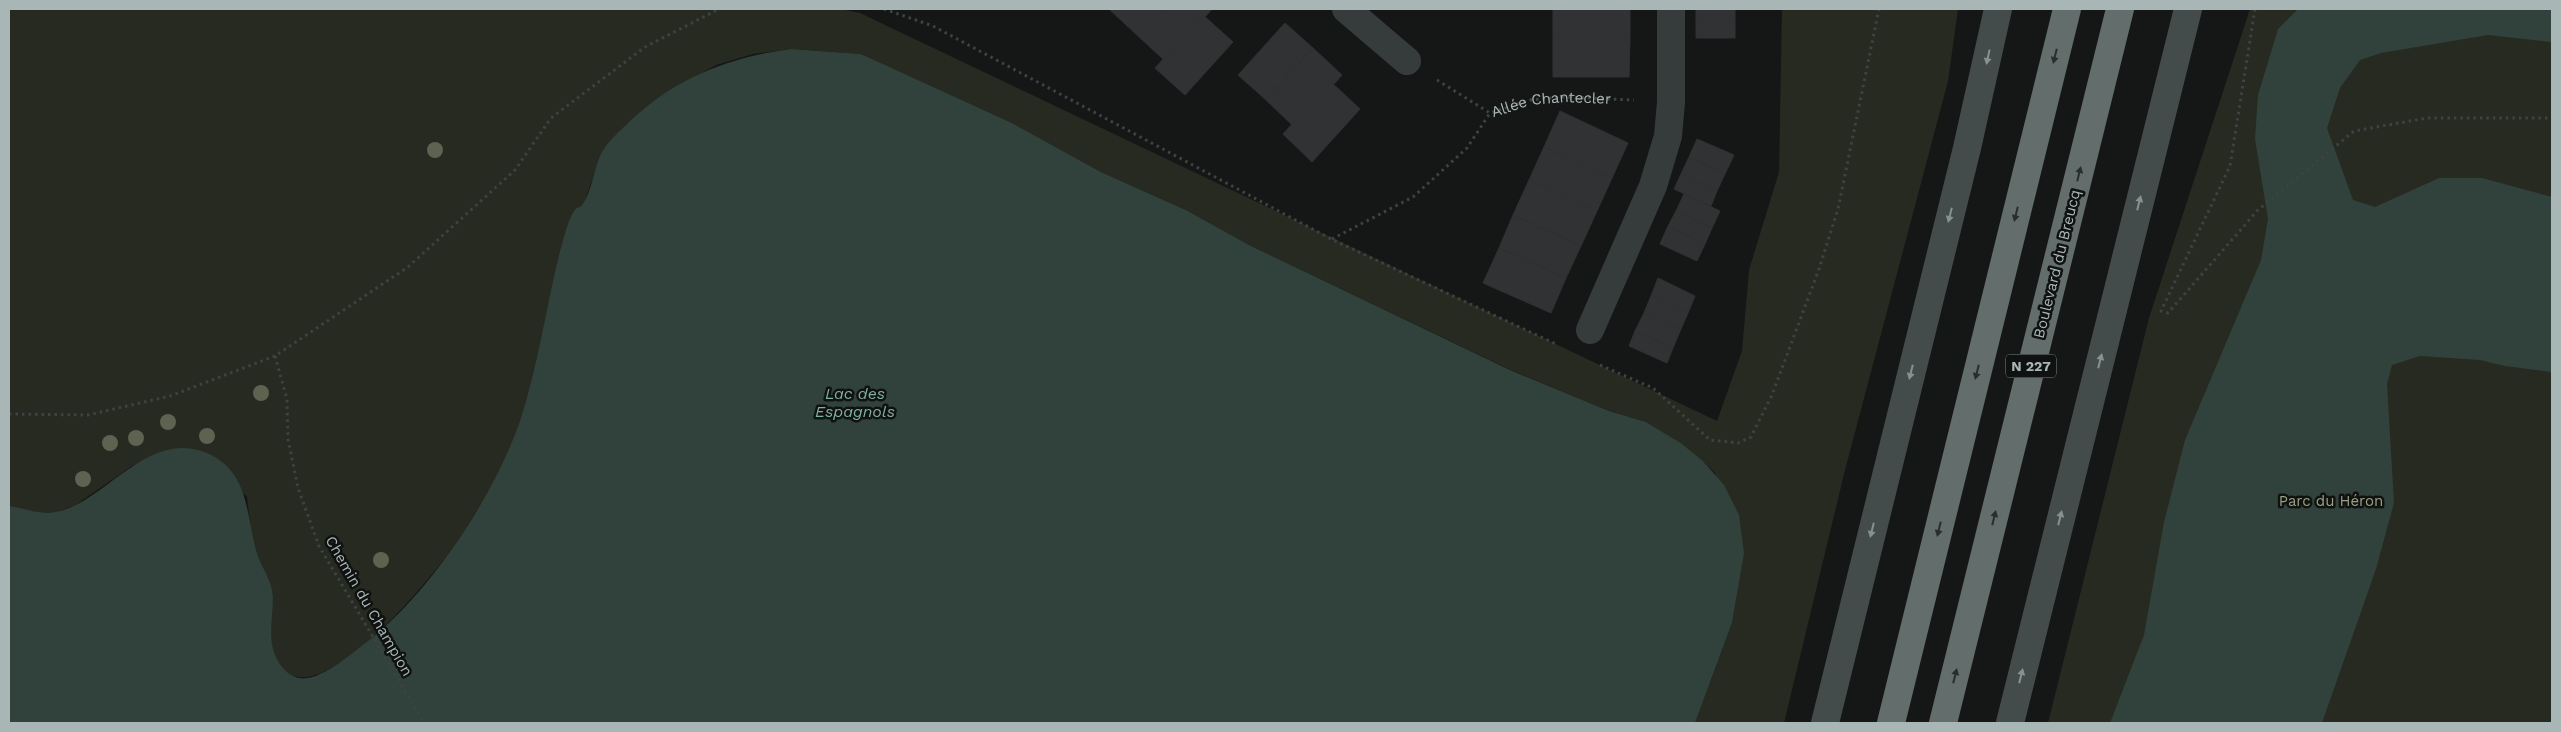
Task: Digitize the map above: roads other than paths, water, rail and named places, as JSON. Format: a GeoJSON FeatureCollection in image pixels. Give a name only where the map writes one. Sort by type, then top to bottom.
{"type":"FeatureCollection","features":[{"type":"Feature","properties":{"kind":"highway"},"geometry":{"type":"LineString","coordinates":[[1891,723],[2067,9]]}},
{"type":"Feature","properties":{"kind":"highway","name":"Boulevard du Breucq"},"geometry":{"type":"LineString","coordinates":[[1943,723],[2120,9]]}},
{"type":"Feature","properties":{"kind":"main road"},"geometry":{"type":"LineString","coordinates":[[1825,723],[1967,148],[1998,9]]}},
{"type":"Feature","properties":{"kind":"main road"},"geometry":{"type":"LineString","coordinates":[[2010,723],[2188,9]]}},
{"type":"Feature","properties":{"kind":"street"},"geometry":{"type":"LineString","coordinates":[[1346,9],[1407,61]]}},
{"type":"Feature","properties":{"kind":"street"},"geometry":{"type":"LineString","coordinates":[[1590,330],[1653,186],[1668,136],[1671,102],[1671,9]]}},
{"type":"Feature","properties":{"kind":"water"},"geometry":{"type":"Polygon","coordinates":[[[2298,9],[2552,9],[2552,42],[2488,35],[2381,53],[2360,60],[2340,88],[2327,128],[2353,200],[2375,207],[2439,178],[2482,178],[2552,197],[2552,372],[2505,366],[2480,360],[2420,356],[2392,365],[2387,384],[2394,503],[2376,569],[2322,723],[2110,723],[2144,635],[2164,522],[2185,440],[2261,260],[2268,219],[2255,139],[2258,95],[2278,29],[2298,9]]]}},
{"type":"Feature","properties":{"kind":"water","name":"Lac des Espagnols"},"geometry":{"type":"Polygon","coordinates":[[[791,49],[861,54],[1012,123],[1101,172],[1188,211],[1249,245],[1510,370],[1609,411],[1646,422],[1681,443],[1703,461],[1724,485],[1739,515],[1744,553],[1732,623],[1695,723],[9,723],[9,506],[49,513],[72,507],[141,461],[159,452],[178,448],[198,450],[215,457],[236,478],[247,506],[257,553],[271,586],[273,597],[271,633],[273,650],[286,671],[299,678],[316,676],[335,666],[368,641],[392,620],[438,569],[478,509],[510,447],[527,398],[567,226],[574,211],[581,206],[587,196],[599,158],[605,148],[629,122],[665,93],[684,82],[725,64],[791,49]]]}},
{"type":"Feature","properties":{"kind":"park label","name":"Parc du Héron"},"geometry":{"type":"Point","coordinates":[2331,501]}}]}
